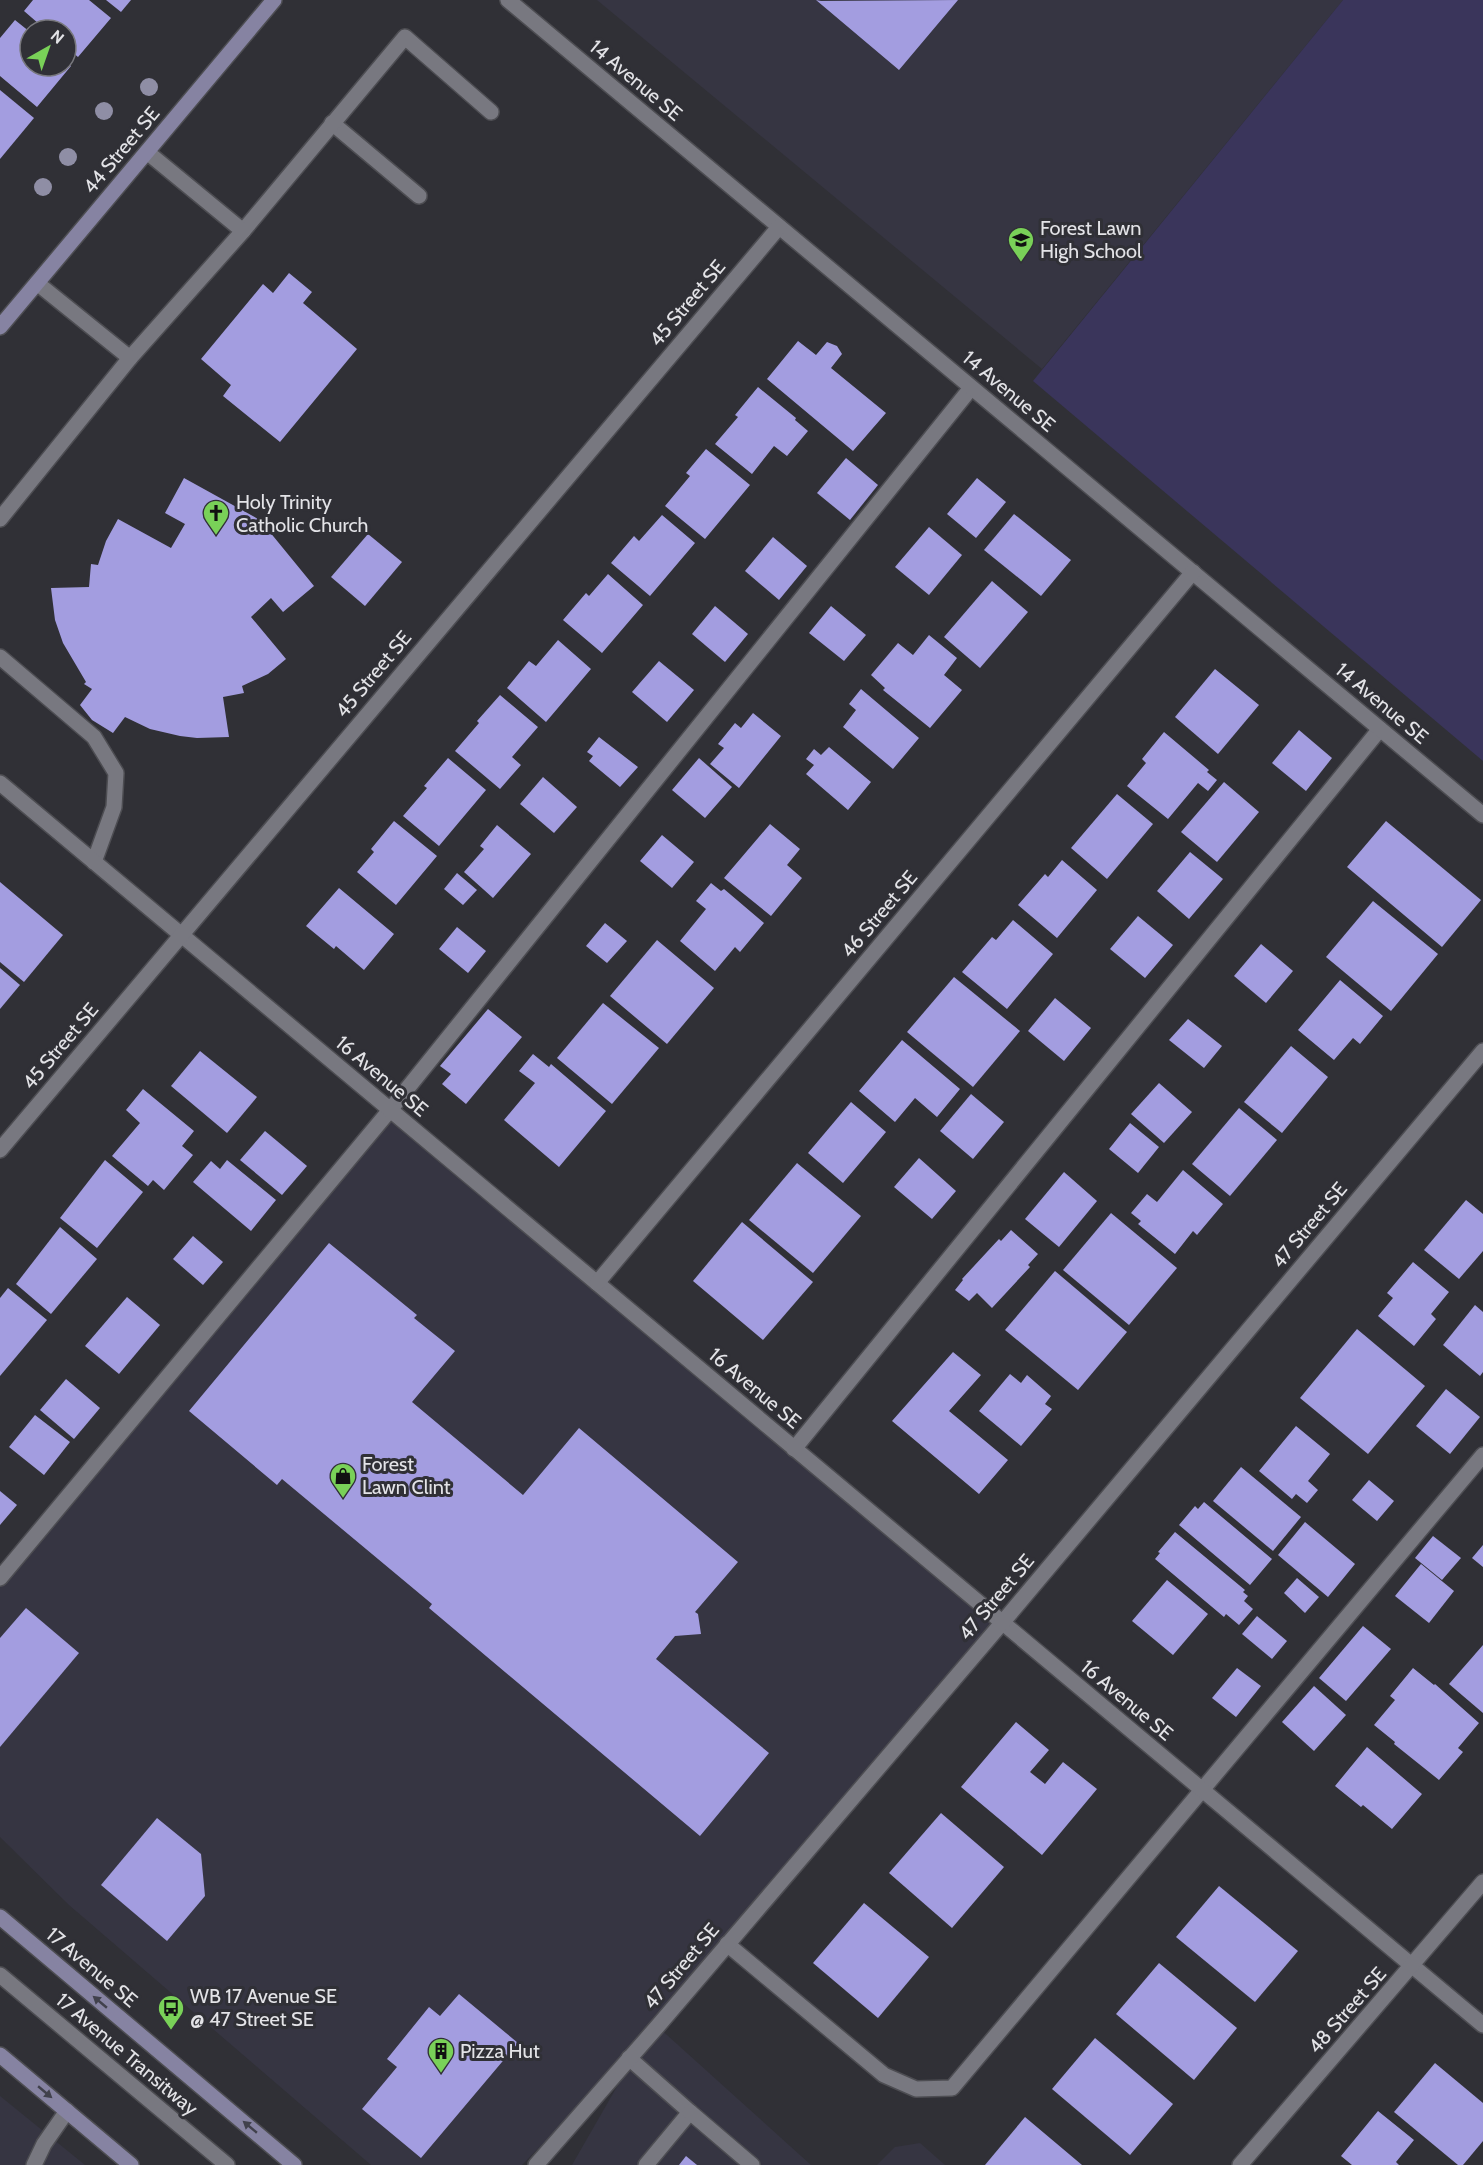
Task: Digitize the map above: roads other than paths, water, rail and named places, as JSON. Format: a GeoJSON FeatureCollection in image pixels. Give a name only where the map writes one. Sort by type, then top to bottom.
{"type":"FeatureCollection","features":[{"type":"Feature","properties":{"kind":"main road","name":"44 Street SE"},"geometry":{"type":"LineString","coordinates":[[0,327],[274,0]]}},
{"type":"Feature","properties":{"kind":"main road","name":"17 Avenue SE"},"geometry":{"type":"LineString","coordinates":[[0,1917],[294,2165]]}},
{"type":"Feature","properties":{"kind":"main road"},"geometry":{"type":"LineString","coordinates":[[1,2058],[131,2165]]}},
{"type":"Feature","properties":{"kind":"street","name":"14 Avenue SE"},"geometry":{"type":"LineString","coordinates":[[508,0],[1483,815]]}},
{"type":"Feature","properties":{"kind":"street"},"geometry":{"type":"LineString","coordinates":[[0,519],[130,358],[243,231],[405,37],[491,112]]}},
{"type":"Feature","properties":{"kind":"street"},"geometry":{"type":"LineString","coordinates":[[332,123],[418,196]]}},
{"type":"Feature","properties":{"kind":"street"},"geometry":{"type":"LineString","coordinates":[[147,152],[243,231]]}},
{"type":"Feature","properties":{"kind":"street","name":"45 Street SE"},"geometry":{"type":"LineString","coordinates":[[0,1150],[779,227]]}},
{"type":"Feature","properties":{"kind":"street"},"geometry":{"type":"LineString","coordinates":[[37,283],[130,358]]}},
{"type":"Feature","properties":{"kind":"street"},"geometry":{"type":"LineString","coordinates":[[0,1578],[390,1110],[971,388]]}},
{"type":"Feature","properties":{"kind":"street","name":"46 Street SE"},"geometry":{"type":"LineString","coordinates":[[597,1283],[1193,572]]}},
{"type":"Feature","properties":{"kind":"street"},"geometry":{"type":"LineString","coordinates":[[0,657],[94,737],[116,773],[114,807],[94,862]]}},
{"type":"Feature","properties":{"kind":"street"},"geometry":{"type":"LineString","coordinates":[[794,1449],[1380,729]]}},
{"type":"Feature","properties":{"kind":"street","name":"16 Avenue SE"},"geometry":{"type":"LineString","coordinates":[[0,783],[1483,2025]]}},
{"type":"Feature","properties":{"kind":"street","name":"47 Street SE"},"geometry":{"type":"LineString","coordinates":[[536,2165],[1002,1623],[1483,1051]]}},
{"type":"Feature","properties":{"kind":"street"},"geometry":{"type":"LineString","coordinates":[[727,1944],[884,2075],[916,2089],[952,2088],[1483,1455]]}},
{"type":"Feature","properties":{"kind":"street","name":"48 Street SE"},"geometry":{"type":"LineString","coordinates":[[1240,2165],[1483,1882]]}},
{"type":"Feature","properties":{"kind":"street","name":"17 Avenue Transitway"},"geometry":{"type":"LineString","coordinates":[[0,1975],[227,2165]]}},
{"type":"Feature","properties":{"kind":"street"},"geometry":{"type":"LineString","coordinates":[[629,2058],[753,2165]]}},
{"type":"Feature","properties":{"kind":"street"},"geometry":{"type":"LineString","coordinates":[[34,2165],[44,2144],[67,2111]]}},
{"type":"Feature","properties":{"kind":"street"},"geometry":{"type":"LineString","coordinates":[[646,2165],[690,2112]]}},
{"type":"Feature","properties":{"kind":"place","name":"Forest Lawn High School"},"geometry":{"type":"Point","coordinates":[1021,263]}},
{"type":"Feature","properties":{"kind":"place","name":"Holy Trinity Catholic Church"},"geometry":{"type":"Point","coordinates":[216,536]}},
{"type":"Feature","properties":{"kind":"place","name":"Forest Lawn Clint"},"geometry":{"type":"Point","coordinates":[343,1499]}},
{"type":"Feature","properties":{"kind":"place","name":"WB 17 Avenue SE @ 47 Street SE"},"geometry":{"type":"Point","coordinates":[171,2031]}},
{"type":"Feature","properties":{"kind":"place","name":"Pizza Hut"},"geometry":{"type":"Point","coordinates":[441,2074]}}]}
